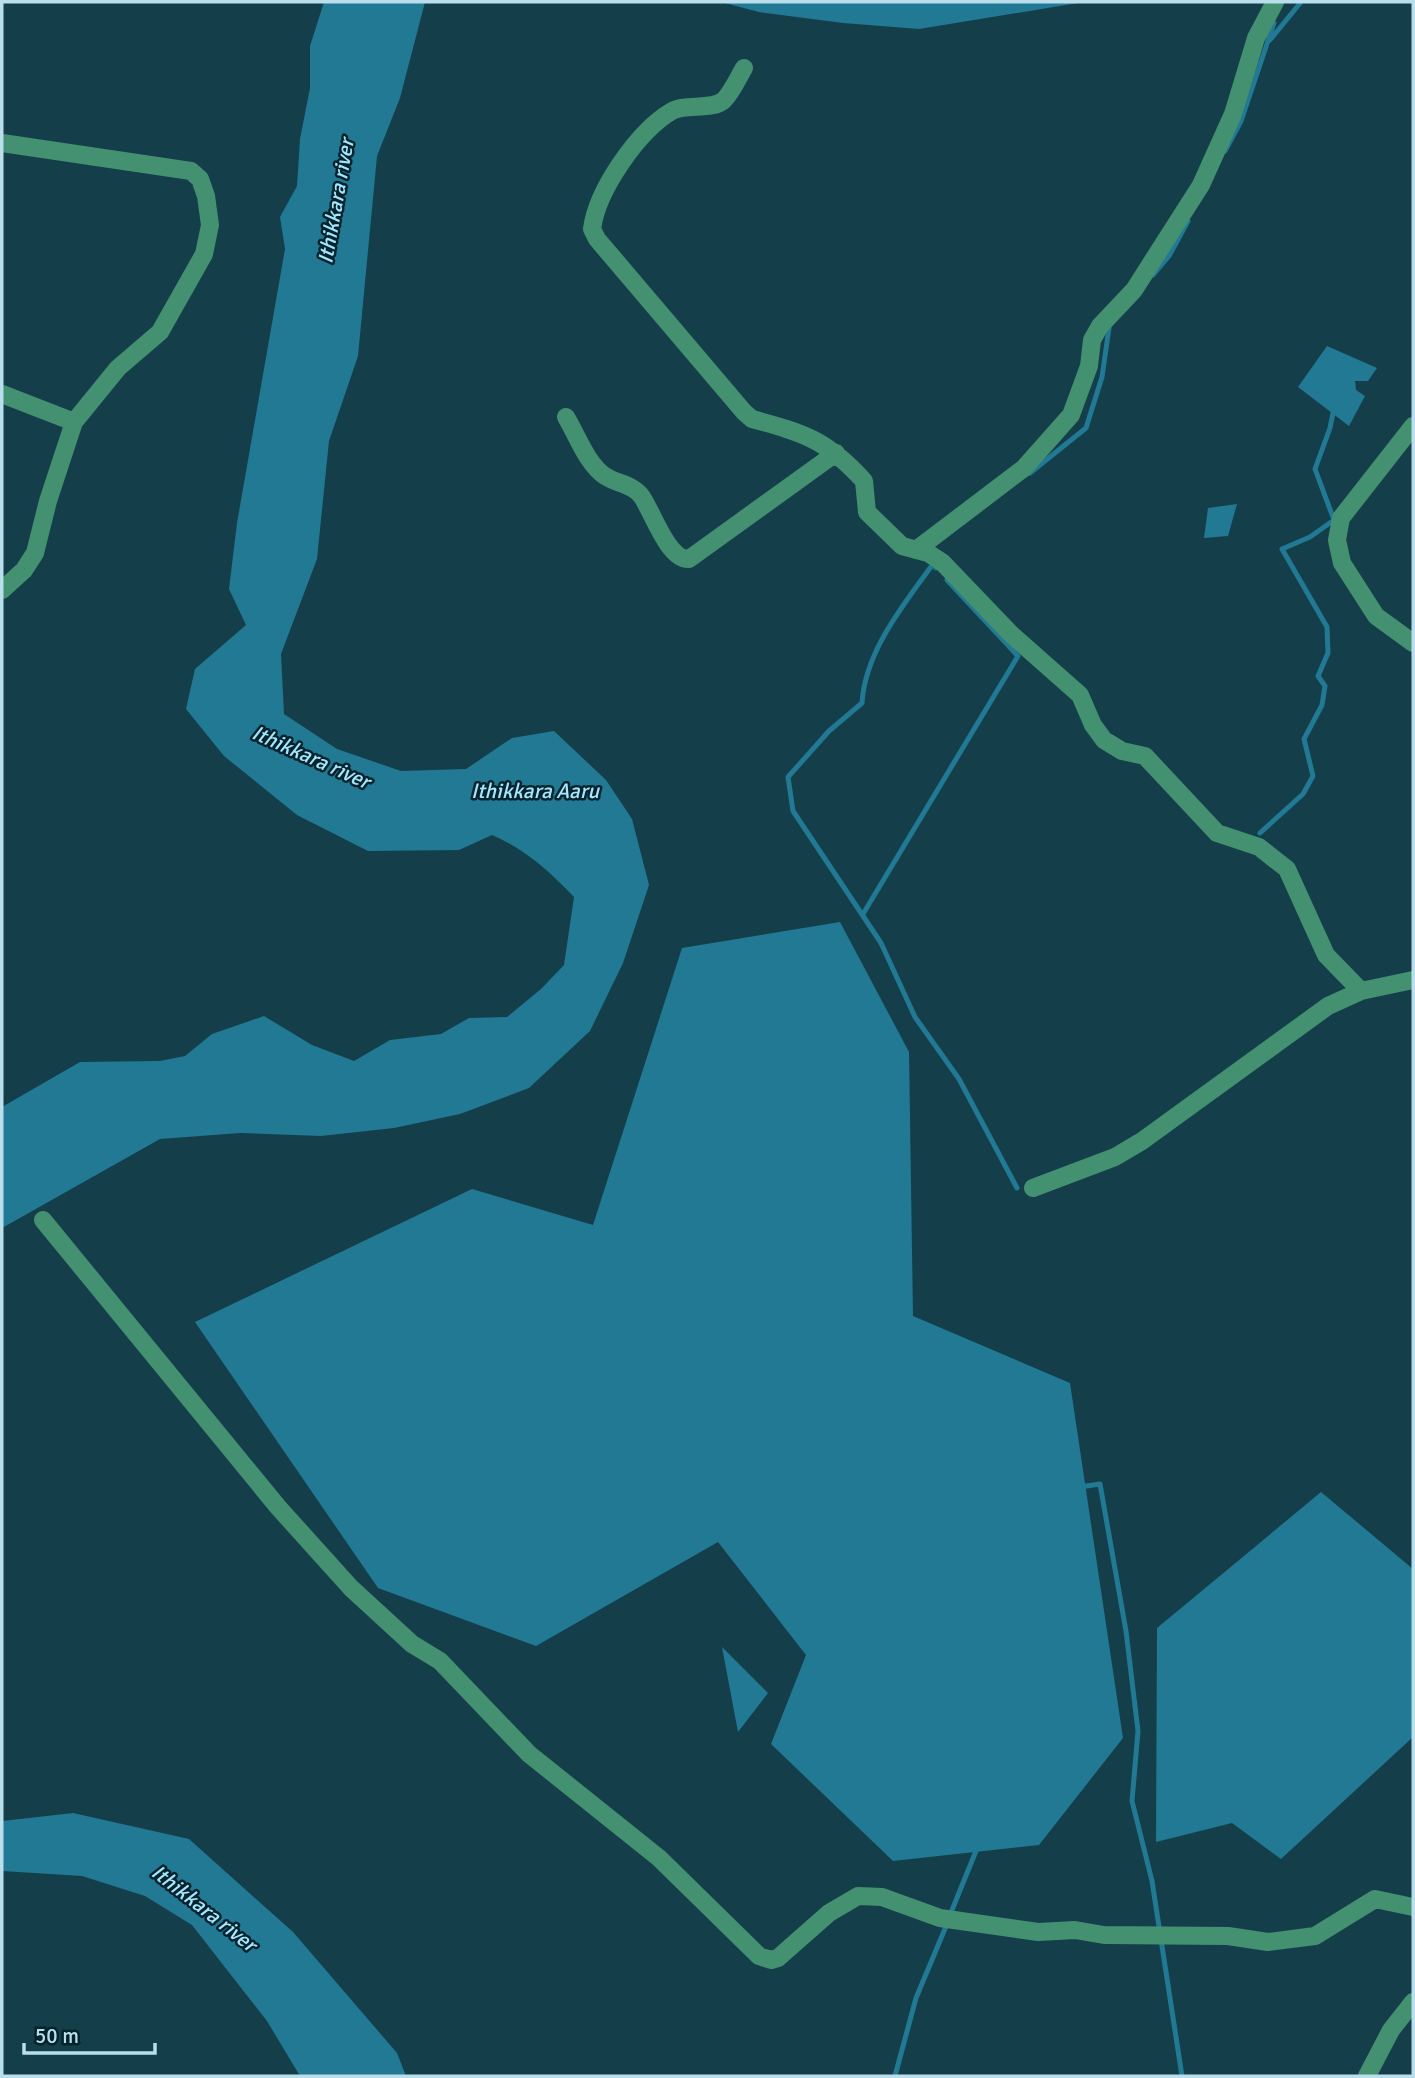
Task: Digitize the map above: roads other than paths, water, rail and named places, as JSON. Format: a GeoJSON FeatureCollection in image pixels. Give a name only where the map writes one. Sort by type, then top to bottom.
{"type":"FeatureCollection","features":[{"type":"Feature","properties":{"kind":"street"},"geometry":{"type":"LineString","coordinates":[[916,550],[1024,468],[1070,415],[1089,366],[1092,340],[1100,326],[1134,290],[1201,185],[1233,114],[1266,12],[1275,2]]}},
{"type":"Feature","properties":{"kind":"street"},"geometry":{"type":"LineString","coordinates":[[744,68],[724,99],[673,110],[637,141],[603,195],[592,229],[744,412],[752,419],[815,438],[836,453],[864,481],[867,512],[902,546],[942,562],[1012,634],[1080,695],[1093,725],[1104,740],[1122,751],[1145,756],[1217,833],[1259,848],[1287,869],[1326,955],[1361,991]]}},
{"type":"Feature","properties":{"kind":"street"},"geometry":{"type":"LineString","coordinates":[[2,143],[191,171],[200,179],[206,196],[210,225],[204,254],[160,332],[94,393],[74,422],[48,500],[35,553],[24,570],[2,590]]}},
{"type":"Feature","properties":{"kind":"street"},"geometry":{"type":"LineString","coordinates":[[2,394],[74,422]]}},
{"type":"Feature","properties":{"kind":"street"},"geometry":{"type":"LineString","coordinates":[[566,416],[594,466],[607,478],[638,492],[673,553],[684,560],[836,453]]}},
{"type":"Feature","properties":{"kind":"street"},"geometry":{"type":"LineString","coordinates":[[1413,426],[1341,518],[1337,540],[1342,563],[1377,616],[1413,643]]}},
{"type":"Feature","properties":{"kind":"street"},"geometry":{"type":"LineString","coordinates":[[1033,1188],[1115,1157],[1142,1141],[1328,1006],[1361,991],[1413,981]]}},
{"type":"Feature","properties":{"kind":"street"},"geometry":{"type":"LineString","coordinates":[[44,1220],[278,1507],[351,1588],[412,1644],[440,1661],[529,1754],[659,1858],[750,1950],[771,1961],[778,1958],[829,1913],[858,1896],[882,1897],[940,1918],[973,1924],[1038,1931],[1228,1936],[1268,1942],[1315,1936],[1375,1899],[1413,1907]]}},
{"type":"Feature","properties":{"kind":"street"},"geometry":{"type":"LineString","coordinates":[[1367,2076],[1391,2029],[1413,2002]]}},
{"type":"Feature","properties":{"kind":"water","name":"Ithikkara Aaru"},"geometry":{"type":"Polygon","coordinates":[[[324,2],[425,2],[400,98],[377,156],[358,356],[329,441],[317,559],[281,654],[284,714],[337,749],[401,771],[466,769],[512,738],[554,731],[606,780],[632,819],[649,885],[623,963],[590,1031],[529,1088],[460,1114],[394,1128],[321,1136],[240,1133],[160,1139],[2,1228],[2,1107],[80,1062],[160,1061],[185,1056],[212,1034],[264,1016],[312,1045],[354,1061],[390,1040],[441,1034],[469,1018],[507,1017],[541,989],[564,965],[574,897],[526,854],[492,835],[459,850],[368,851],[297,815],[224,756],[186,709],[195,669],[246,625],[229,589],[237,523],[285,249],[280,217],[297,186],[300,139],[310,88],[310,46],[324,2]]]}},
{"type":"Feature","properties":{"kind":"water"},"geometry":{"type":"Polygon","coordinates":[[[721,2],[1084,2],[919,29],[759,12],[721,2]]]}},
{"type":"Feature","properties":{"kind":"water"},"geometry":{"type":"Polygon","coordinates":[[[1327,346],[1377,368],[1368,381],[1355,381],[1356,390],[1365,396],[1349,426],[1298,387],[1327,346]]]}},
{"type":"Feature","properties":{"kind":"water"},"geometry":{"type":"Polygon","coordinates":[[[1237,504],[1228,536],[1204,538],[1208,508],[1237,504]]]}},
{"type":"Feature","properties":{"kind":"water"},"geometry":{"type":"Polygon","coordinates":[[[840,922],[909,1052],[913,1316],[1070,1383],[1123,1738],[1039,1845],[893,1861],[771,1744],[806,1655],[718,1542],[536,1646],[378,1588],[195,1322],[472,1189],[593,1225],[682,948],[840,922]]]}},
{"type":"Feature","properties":{"kind":"water"},"geometry":{"type":"Polygon","coordinates":[[[1321,1492],[1413,1569],[1413,1737],[1281,1859],[1232,1823],[1156,1842],[1157,1628],[1321,1492]]]}},
{"type":"Feature","properties":{"kind":"water"},"geometry":{"type":"Polygon","coordinates":[[[722,1647],[768,1693],[738,1732],[722,1647]]]}},
{"type":"Feature","properties":{"kind":"water","name":"Ithikkara river"},"geometry":{"type":"Polygon","coordinates":[[[73,1813],[189,1839],[293,1932],[397,2053],[406,2076],[300,2076],[267,2021],[192,1925],[145,1896],[82,1876],[2,1871],[2,1821],[73,1813]]]}},
{"type":"Feature","properties":{"kind":"waterway"},"geometry":{"type":"LineString","coordinates":[[1270,40],[1301,2]]}},
{"type":"Feature","properties":{"kind":"waterway"},"geometry":{"type":"LineString","coordinates":[[1225,151],[1241,121],[1274,23]]}},
{"type":"Feature","properties":{"kind":"waterway"},"geometry":{"type":"LineString","coordinates":[[1153,275],[1169,256],[1188,221]]}},
{"type":"Feature","properties":{"kind":"waterway"},"geometry":{"type":"LineString","coordinates":[[1030,473],[1086,428],[1102,377],[1109,328]]}},
{"type":"Feature","properties":{"kind":"waterway"},"geometry":{"type":"LineString","coordinates":[[1260,833],[1303,794],[1313,776],[1304,739],[1322,705],[1325,686],[1318,676],[1328,653],[1327,627],[1282,549],[1310,537],[1334,520],[1315,469],[1330,428],[1334,408]]}},
{"type":"Feature","properties":{"kind":"waterway"},"geometry":{"type":"LineString","coordinates":[[936,568],[933,564],[887,630],[870,666],[862,703],[829,731],[788,777],[793,811],[881,943],[915,1017],[959,1079],[1017,1188]]}},
{"type":"Feature","properties":{"kind":"waterway"},"geometry":{"type":"LineString","coordinates":[[863,914],[1018,656],[947,580]]}},
{"type":"Feature","properties":{"kind":"waterway"},"geometry":{"type":"LineString","coordinates":[[1080,1487],[1100,1484],[1126,1631],[1138,1731],[1132,1801],[1152,1881],[1182,2076]]}},
{"type":"Feature","properties":{"kind":"waterway"},"geometry":{"type":"LineString","coordinates":[[950,1915],[978,1846]]}},
{"type":"Feature","properties":{"kind":"waterway"},"geometry":{"type":"LineString","coordinates":[[895,2076],[916,1998],[947,1924]]}}]}
